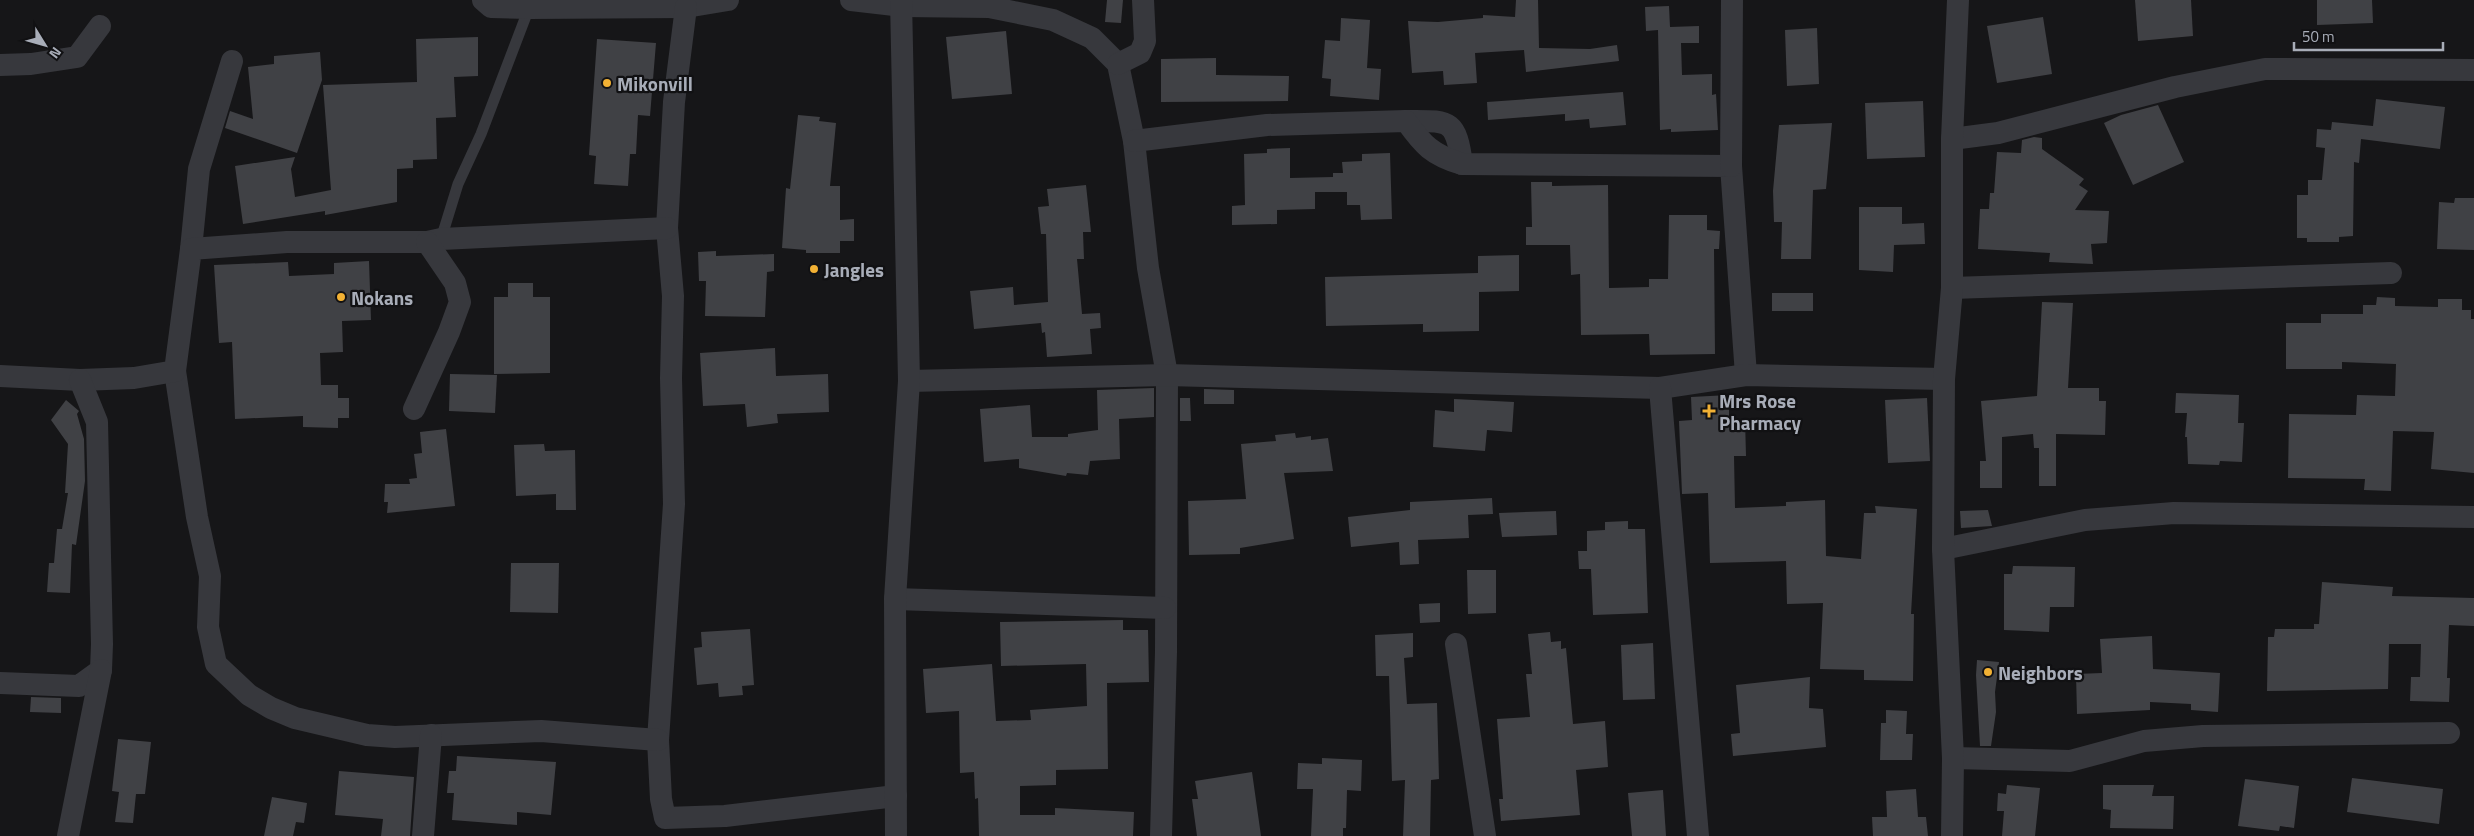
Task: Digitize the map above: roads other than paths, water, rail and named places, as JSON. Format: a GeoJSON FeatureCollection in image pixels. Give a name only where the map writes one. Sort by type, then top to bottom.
{"type":"FeatureCollection","features":[{"type":"Feature","properties":{"kind":"street"},"geometry":{"type":"LineString","coordinates":[[483,0],[492,7],[529,8],[613,3],[686,7],[728,0]]}},
{"type":"Feature","properties":{"kind":"street"},"geometry":{"type":"LineString","coordinates":[[851,0],[988,7],[1053,20],[1092,38],[1118,64],[1134,141],[1148,268],[1167,375],[1166,652],[1161,836]]}},
{"type":"Feature","properties":{"kind":"street"},"geometry":{"type":"LineString","coordinates":[[1118,64],[1140,53],[1145,42],[1143,0]]}},
{"type":"Feature","properties":{"kind":"street"},"geometry":{"type":"LineString","coordinates":[[1732,0],[1731,166],[1746,375]]}},
{"type":"Feature","properties":{"kind":"street"},"geometry":{"type":"LineString","coordinates":[[1952,836],[1953,758],[1942,549],[1944,379],[1952,288],[1952,139],[1958,0]]}},
{"type":"Feature","properties":{"kind":"street"},"geometry":{"type":"LineString","coordinates":[[896,836],[895,600],[909,381],[902,3]]}},
{"type":"Feature","properties":{"kind":"street"},"geometry":{"type":"LineString","coordinates":[[686,7],[674,102],[668,228],[673,296],[671,378],[674,504],[658,740],[661,799],[665,827],[725,816],[896,796]]}},
{"type":"Feature","properties":{"kind":"street"},"geometry":{"type":"LineString","coordinates":[[0,65],[31,64],[77,58],[100,26]]}},
{"type":"Feature","properties":{"kind":"street"},"geometry":{"type":"LineString","coordinates":[[232,61],[199,169],[176,371],[197,517],[210,576],[208,627],[216,664],[249,695],[271,708],[295,718],[367,735],[395,737],[541,731],[658,740]]}},
{"type":"Feature","properties":{"kind":"street"},"geometry":{"type":"LineString","coordinates":[[1952,139],[1998,133],[2175,87],[2265,70],[2474,70]]}},
{"type":"Feature","properties":{"kind":"street"},"geometry":{"type":"LineString","coordinates":[[1134,141],[1267,125],[1406,120],[1437,121],[1451,127],[1458,136],[1462,164]]}},
{"type":"Feature","properties":{"kind":"street"},"geometry":{"type":"LineString","coordinates":[[1406,120],[1423,145],[1444,158],[1462,164],[1731,166]]}},
{"type":"Feature","properties":{"kind":"street"},"geometry":{"type":"LineString","coordinates":[[191,249],[287,242],[434,241],[668,228]]}},
{"type":"Feature","properties":{"kind":"street"},"geometry":{"type":"LineString","coordinates":[[414,409],[460,302],[455,283],[434,241]]}},
{"type":"Feature","properties":{"kind":"street"},"geometry":{"type":"LineString","coordinates":[[1952,288],[2391,273]]}},
{"type":"Feature","properties":{"kind":"street"},"geometry":{"type":"LineString","coordinates":[[0,376],[80,380],[134,378],[176,371]]}},
{"type":"Feature","properties":{"kind":"street"},"geometry":{"type":"LineString","coordinates":[[909,381],[1167,375],[1660,388],[1746,375],[1944,379]]}},
{"type":"Feature","properties":{"kind":"street"},"geometry":{"type":"LineString","coordinates":[[68,836],[101,670],[102,604],[97,422],[80,380]]}},
{"type":"Feature","properties":{"kind":"street"},"geometry":{"type":"LineString","coordinates":[[1660,388],[1698,836]]}},
{"type":"Feature","properties":{"kind":"street"},"geometry":{"type":"LineString","coordinates":[[1942,549],[2085,520],[2174,513],[2474,517]]}},
{"type":"Feature","properties":{"kind":"street"},"geometry":{"type":"LineString","coordinates":[[895,600],[1165,608]]}},
{"type":"Feature","properties":{"kind":"street"},"geometry":{"type":"LineString","coordinates":[[1456,644],[1485,836]]}},
{"type":"Feature","properties":{"kind":"street"},"geometry":{"type":"LineString","coordinates":[[0,683],[79,686],[101,670]]}},
{"type":"Feature","properties":{"kind":"street"},"geometry":{"type":"LineString","coordinates":[[1953,758],[2070,761],[2144,742],[2203,736],[2450,733]]}},
{"type":"Feature","properties":{"kind":"street"},"geometry":{"type":"LineString","coordinates":[[423,836],[432,735]]}},
{"type":"Feature","properties":{"kind":"lane"},"geometry":{"type":"LineString","coordinates":[[434,241],[481,134],[529,8]]}},
{"type":"Feature","properties":{"kind":"place","name":"Mikonvill"},"geometry":{"type":"Point","coordinates":[607,83]}},
{"type":"Feature","properties":{"kind":"place","name":"Jangles"},"geometry":{"type":"Point","coordinates":[814,269]}},
{"type":"Feature","properties":{"kind":"place","name":"Nokans"},"geometry":{"type":"Point","coordinates":[341,297]}},
{"type":"Feature","properties":{"kind":"place","name":"Mrs Rose Pharmacy"},"geometry":{"type":"Point","coordinates":[1709,411]}},
{"type":"Feature","properties":{"kind":"place","name":"Neighbors"},"geometry":{"type":"Point","coordinates":[1988,672]}}]}
